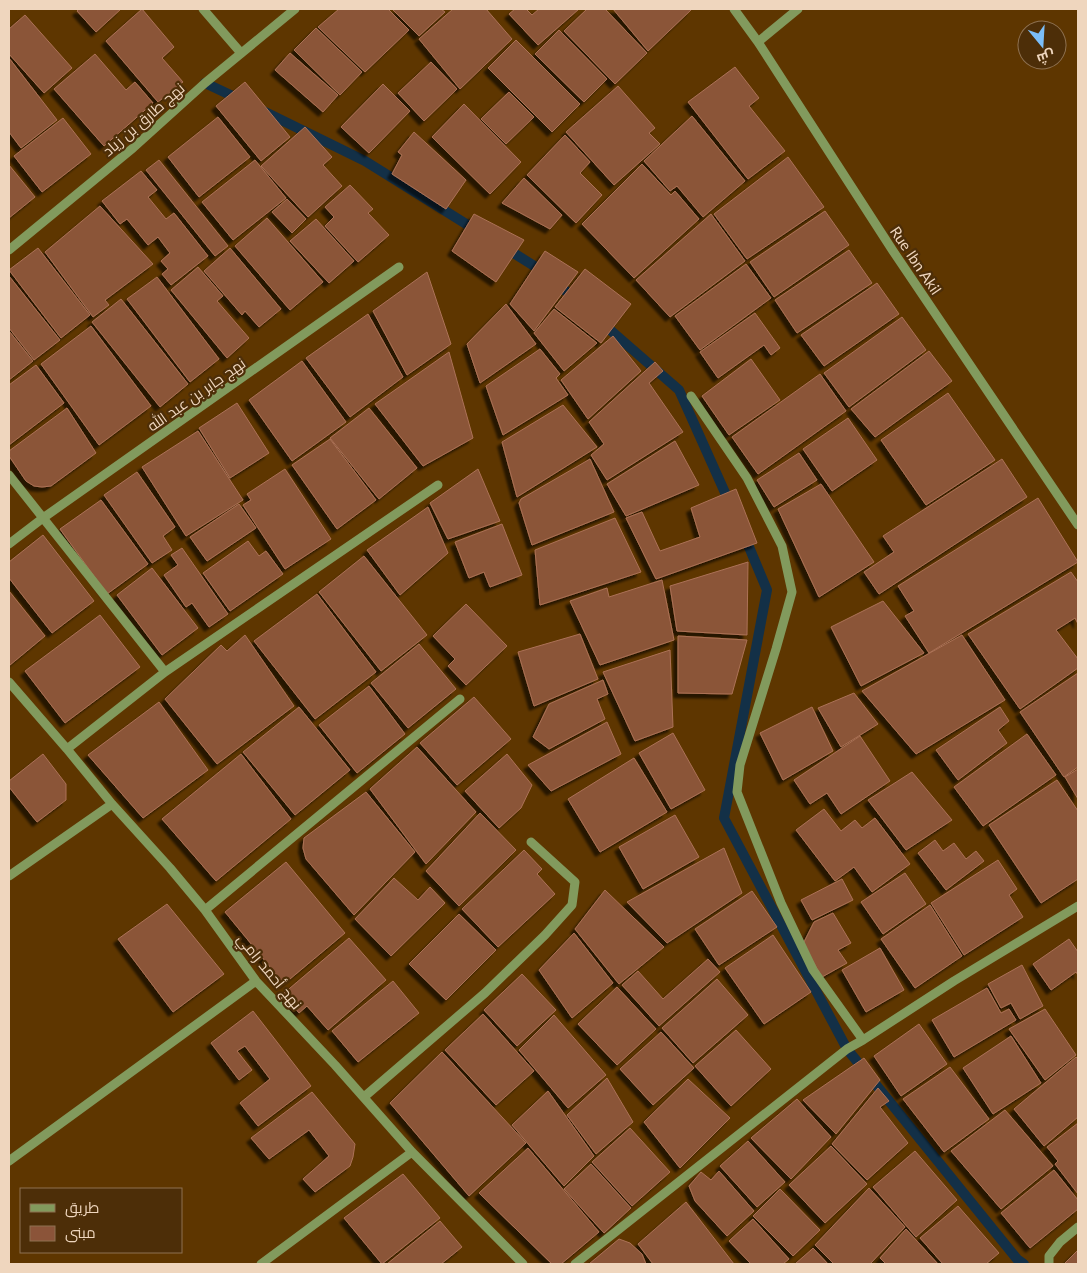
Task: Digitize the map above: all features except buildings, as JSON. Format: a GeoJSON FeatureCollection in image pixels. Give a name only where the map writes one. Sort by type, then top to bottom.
{"type":"FeatureCollection","features":[{"type":"Feature","properties":{"kind":"street"},"geometry":{"type":"LineString","coordinates":[[203,9],[241,53]]}},
{"type":"Feature","properties":{"kind":"street","name":"نهج طارق بن زياد"},"geometry":{"type":"LineString","coordinates":[[9,250],[133,148],[205,83],[295,9]]}},
{"type":"Feature","properties":{"kind":"street","name":"Rue Ibn Akil"},"geometry":{"type":"LineString","coordinates":[[734,9],[758,42],[893,251],[1078,525]]}},
{"type":"Feature","properties":{"kind":"street"},"geometry":{"type":"LineString","coordinates":[[758,42],[798,9]]}},
{"type":"Feature","properties":{"kind":"street","name":"نهج جابر بن عبد الله"},"geometry":{"type":"LineString","coordinates":[[9,544],[399,267]]}},
{"type":"Feature","properties":{"kind":"street"},"geometry":{"type":"LineString","coordinates":[[691,396],[748,478],[782,546],[792,592],[740,765],[737,792],[781,903],[812,970],[863,1040]]}},
{"type":"Feature","properties":{"kind":"street"},"geometry":{"type":"LineString","coordinates":[[9,475],[165,672]]}},
{"type":"Feature","properties":{"kind":"street"},"geometry":{"type":"LineString","coordinates":[[68,750],[165,672],[438,485]]}},
{"type":"Feature","properties":{"kind":"street","name":"نهج أحمد رامي"},"geometry":{"type":"LineString","coordinates":[[9,682],[205,910],[256,980],[412,1152],[523,1264]]}},
{"type":"Feature","properties":{"kind":"street"},"geometry":{"type":"LineString","coordinates":[[205,910],[460,699]]}},
{"type":"Feature","properties":{"kind":"street"},"geometry":{"type":"LineString","coordinates":[[9,876],[112,804]]}},
{"type":"Feature","properties":{"kind":"street"},"geometry":{"type":"LineString","coordinates":[[364,1097],[485,993],[545,935],[572,904],[575,882],[531,842]]}},
{"type":"Feature","properties":{"kind":"street"},"geometry":{"type":"LineString","coordinates":[[575,1264],[847,1049],[1078,906]]}},
{"type":"Feature","properties":{"kind":"street"},"geometry":{"type":"LineString","coordinates":[[9,1162],[256,980]]}},
{"type":"Feature","properties":{"kind":"street"},"geometry":{"type":"LineString","coordinates":[[261,1264],[412,1152]]}},
{"type":"Feature","properties":{"kind":"street"},"geometry":{"type":"LineString","coordinates":[[1050,1264],[1049,1256],[1060,1242],[1078,1227]]}},
{"type":"Feature","properties":{"kind":"waterway"},"geometry":{"type":"LineString","coordinates":[[205,83],[241,100]]}},
{"type":"Feature","properties":{"kind":"waterway"},"geometry":{"type":"LineString","coordinates":[[261,110],[365,161],[479,232]]}},
{"type":"Feature","properties":{"kind":"waterway"},"geometry":{"type":"LineString","coordinates":[[504,247],[547,274],[577,301]]}},
{"type":"Feature","properties":{"kind":"waterway"},"geometry":{"type":"LineString","coordinates":[[601,322],[679,390],[731,506]]}},
{"type":"Feature","properties":{"kind":"waterway"},"geometry":{"type":"LineString","coordinates":[[744,535],[767,590],[724,818],[847,1049],[1017,1259],[1024,1264]]}}]}
